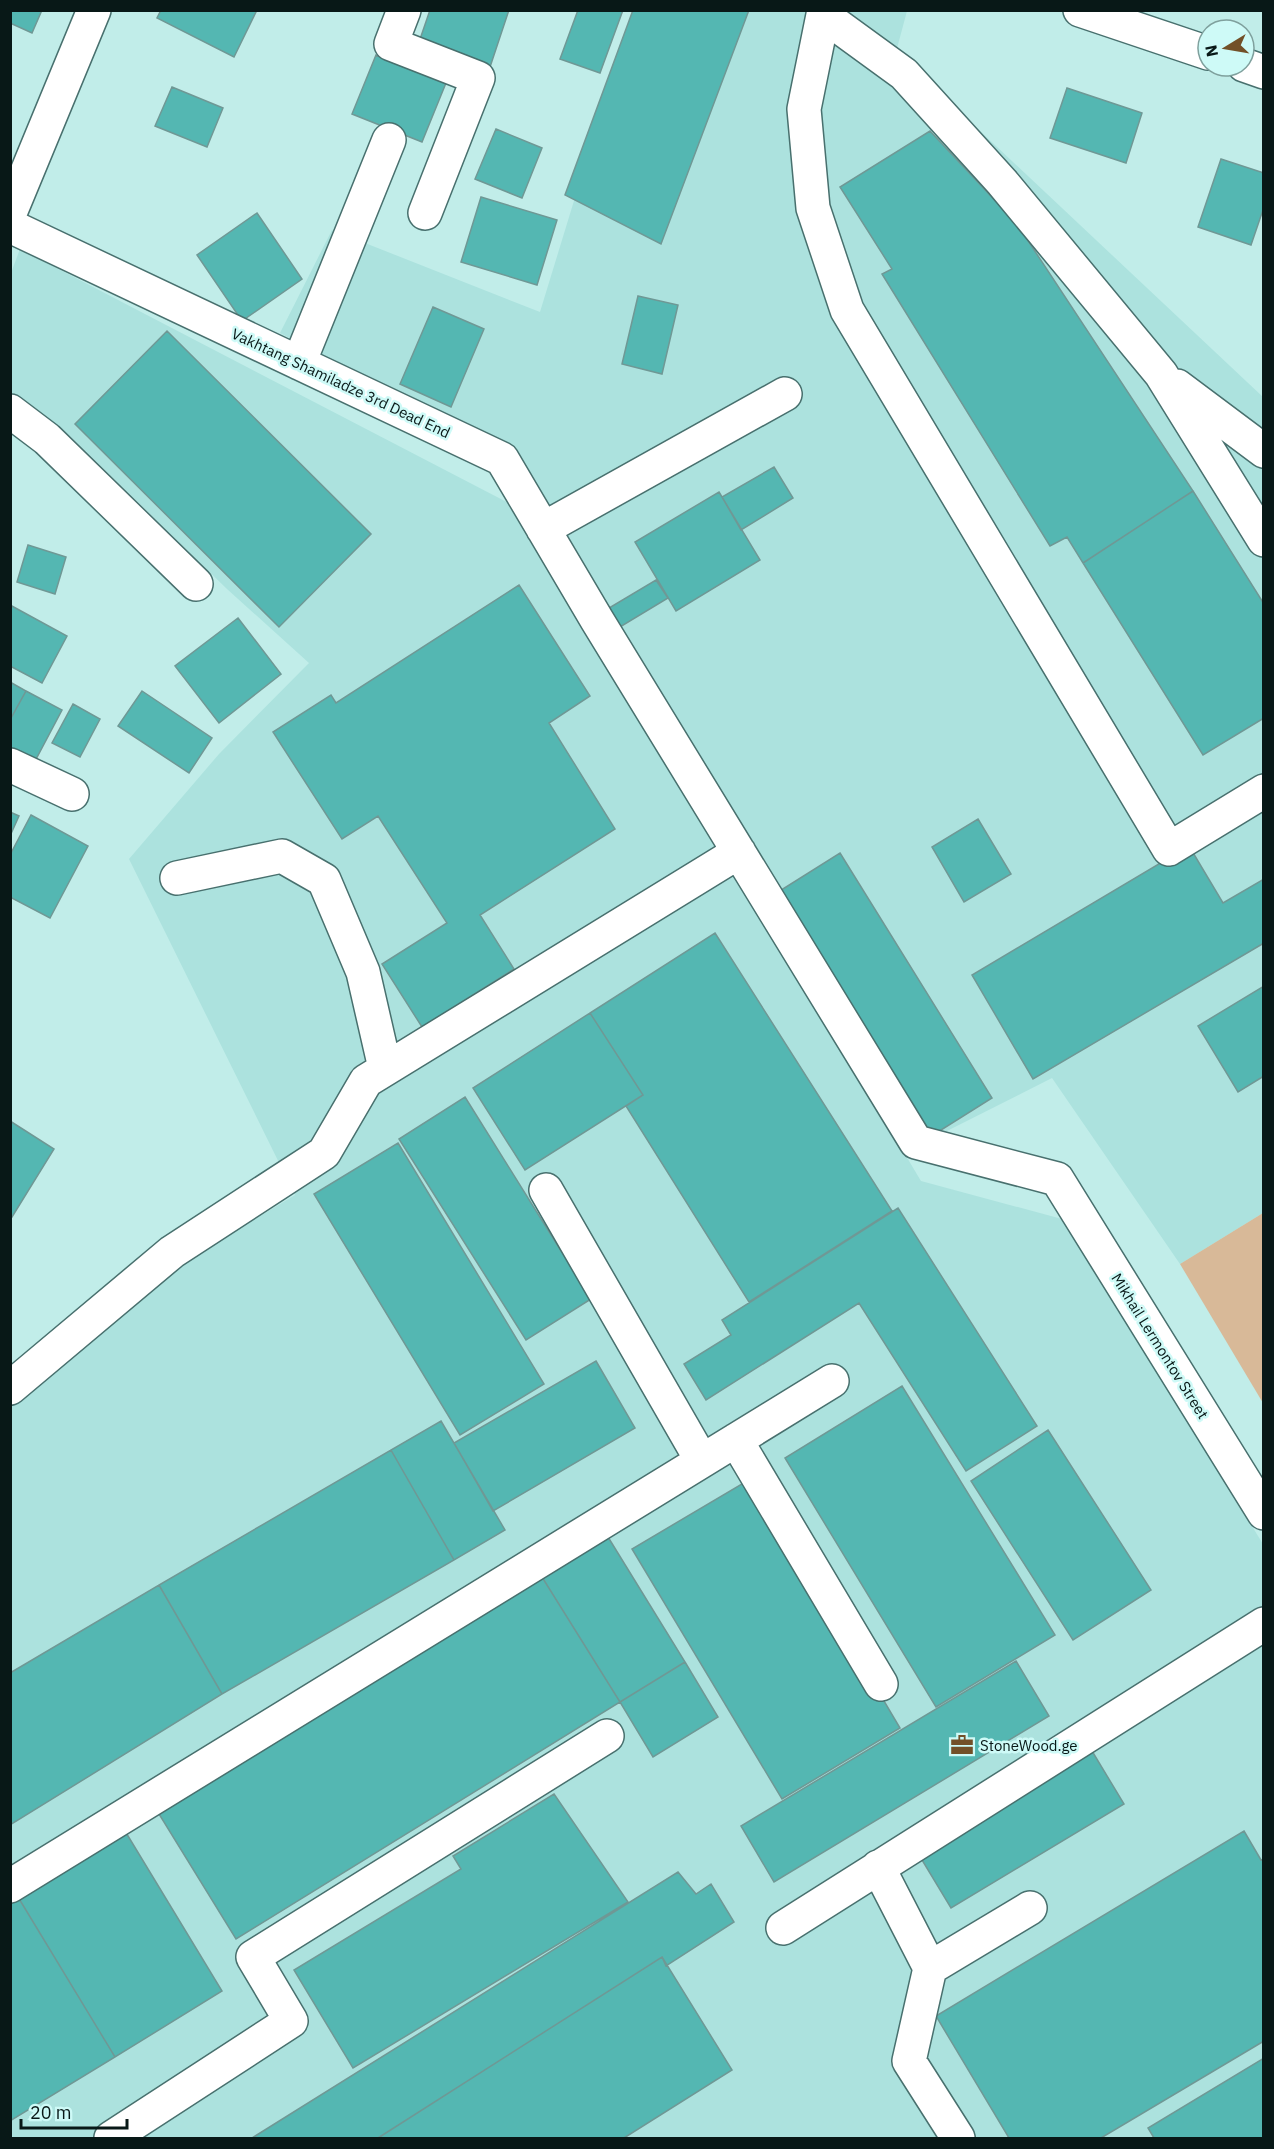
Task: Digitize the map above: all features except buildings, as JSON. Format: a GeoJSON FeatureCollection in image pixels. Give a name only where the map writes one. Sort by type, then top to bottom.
{"type":"FeatureCollection","features":[{"type":"Feature","properties":{"kind":"street"},"geometry":{"type":"LineString","coordinates":[[10,213],[94,10]]}},
{"type":"Feature","properties":{"kind":"street"},"geometry":{"type":"LineString","coordinates":[[404,10],[391,44],[478,78],[425,213]]}},
{"type":"Feature","properties":{"kind":"street"},"geometry":{"type":"LineString","coordinates":[[1080,10],[1142,20],[1196,47]]}},
{"type":"Feature","properties":{"kind":"street"},"geometry":{"type":"LineString","coordinates":[[1263,540],[1161,374],[1002,182],[904,74],[823,13],[804,109],[813,208],[847,310],[1169,849],[1263,790]]}},
{"type":"Feature","properties":{"kind":"street"},"geometry":{"type":"LineString","coordinates":[[299,363],[389,140]]}},
{"type":"Feature","properties":{"kind":"street","name":"Vakhtang Shamiladze 3rd Dead End"},"geometry":{"type":"LineString","coordinates":[[10,226],[502,459],[597,620],[916,1142],[1057,1179]]}},
{"type":"Feature","properties":{"kind":"street"},"geometry":{"type":"LineString","coordinates":[[1161,374],[1263,451]]}},
{"type":"Feature","properties":{"kind":"street"},"geometry":{"type":"LineString","coordinates":[[543,530],[784,394]]}},
{"type":"Feature","properties":{"kind":"street"},"geometry":{"type":"LineString","coordinates":[[10,411],[47,439],[196,584]]}},
{"type":"Feature","properties":{"kind":"street"},"geometry":{"type":"LineString","coordinates":[[10,765],[72,794]]}},
{"type":"Feature","properties":{"kind":"street"},"geometry":{"type":"LineString","coordinates":[[10,1388],[172,1252],[324,1153],[366,1081],[739,852]]}},
{"type":"Feature","properties":{"kind":"street"},"geometry":{"type":"LineString","coordinates":[[177,878],[282,856],[324,880],[363,972],[385,1068]]}},
{"type":"Feature","properties":{"kind":"street","name":"Mikhail Lermontov Street"},"geometry":{"type":"LineString","coordinates":[[1057,1179],[1263,1513]]}},
{"type":"Feature","properties":{"kind":"street"},"geometry":{"type":"LineString","coordinates":[[546,1190],[702,1461]]}},
{"type":"Feature","properties":{"kind":"street"},"geometry":{"type":"LineString","coordinates":[[10,1886],[832,1381]]}},
{"type":"Feature","properties":{"kind":"street"},"geometry":{"type":"LineString","coordinates":[[736,1440],[881,1684]]}},
{"type":"Feature","properties":{"kind":"street"},"geometry":{"type":"LineString","coordinates":[[783,1928],[1263,1624]]}},
{"type":"Feature","properties":{"kind":"street"},"geometry":{"type":"LineString","coordinates":[[111,2139],[291,2021],[253,1957],[607,1736]]}},
{"type":"Feature","properties":{"kind":"street"},"geometry":{"type":"LineString","coordinates":[[878,1867],[930,1968],[909,2061],[958,2139]]}},
{"type":"Feature","properties":{"kind":"street"},"geometry":{"type":"LineString","coordinates":[[930,1968],[1030,1908]]}},
{"type":"Feature","properties":{"kind":"shaded area"},"geometry":{"type":"Polygon","coordinates":[[[632,11],[907,11],[896,52],[1263,397],[1263,1213],[1180,1264],[1052,1078],[931,1139],[511,454],[280,333],[332,230],[540,312],[632,11]]]}},
{"type":"Feature","properties":{"kind":"shaded area"},"geometry":{"type":"Polygon","coordinates":[[[20,249],[518,508],[921,1181],[1062,1219],[1263,1544],[1263,2138],[11,2138],[11,1366],[295,1195],[129,859],[219,754],[309,663],[227,589],[71,437],[11,392],[11,273],[20,249]]]}},
{"type":"Feature","properties":{"kind":"shaded area"},"geometry":{"type":"Polygon","coordinates":[[[1263,1213],[1263,1403],[1180,1264],[1263,1213]]]}},
{"type":"Feature","properties":{"kind":"place","name":"StoneWood.ge"},"geometry":{"type":"Point","coordinates":[962,1745]}}]}
